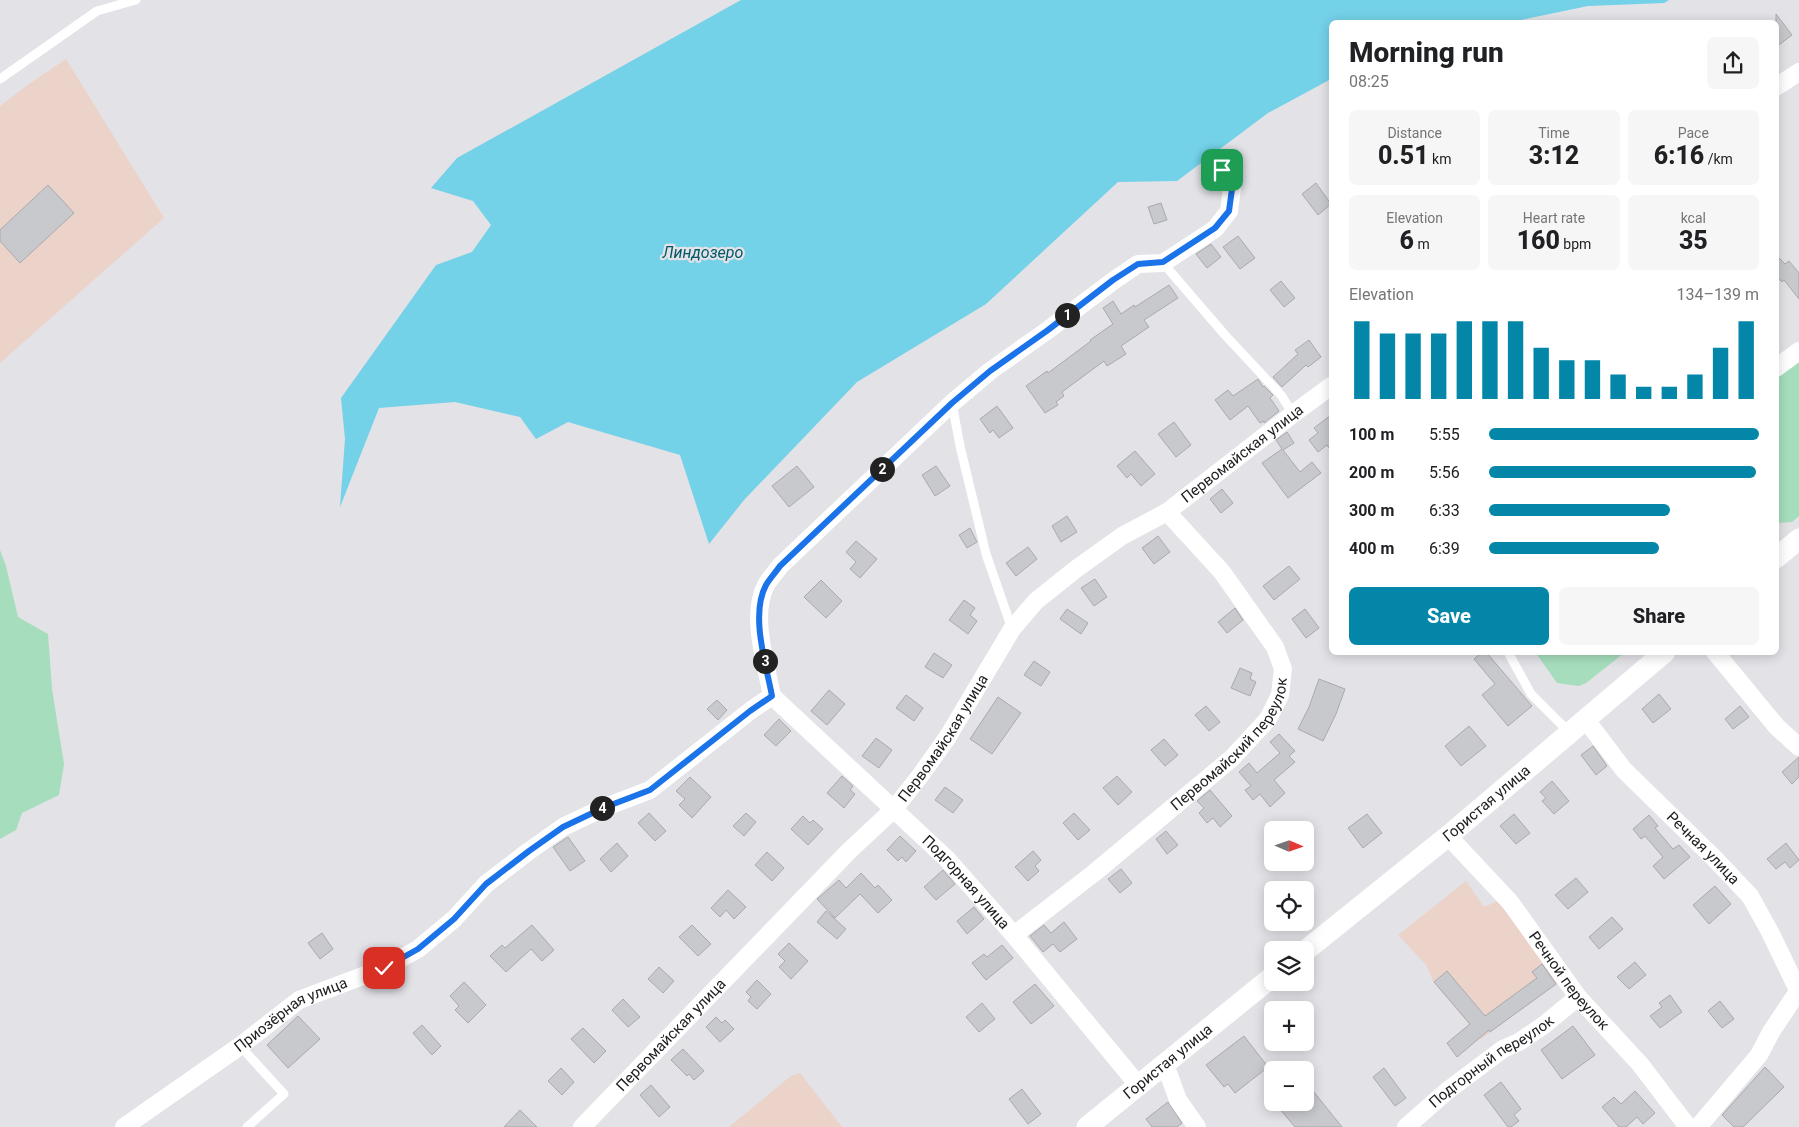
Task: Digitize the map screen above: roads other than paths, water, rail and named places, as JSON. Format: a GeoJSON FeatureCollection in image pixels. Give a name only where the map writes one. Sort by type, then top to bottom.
{"type":"FeatureCollection","features":[{"type":"Feature","properties":{"kind":"street"},"geometry":{"type":"LineString","coordinates":[[1779,85],[1799,72]]}},
{"type":"Feature","properties":{"kind":"street"},"geometry":{"type":"LineString","coordinates":[[772,696],[761,638],[759,611],[766,585],[780,566],[952,403],[990,371],[1048,330],[1113,280],[1138,264],[1163,262],[1215,228],[1229,211],[1232,189],[1222,170]]}},
{"type":"Feature","properties":{"kind":"street"},"geometry":{"type":"LineString","coordinates":[[1779,366],[1799,351]]}},
{"type":"Feature","properties":{"kind":"street","name":"Первомайская улица"},"geometry":{"type":"LineString","coordinates":[[582,1127],[844,856],[894,809],[947,738],[1012,629],[1036,601],[1122,536],[1167,512],[1292,414],[1328,393]]}},
{"type":"Feature","properties":{"kind":"street","name":"Первомайский переулок"},"geometry":{"type":"LineString","coordinates":[[1014,935],[1094,873],[1232,758],[1268,719],[1280,695],[1282,669],[1275,647],[1222,572],[1167,512]]}},
{"type":"Feature","properties":{"kind":"street"},"geometry":{"type":"LineString","coordinates":[[1779,554],[1799,539]]}},
{"type":"Feature","properties":{"kind":"street","name":"Гористая улица"},"geometry":{"type":"LineString","coordinates":[[1314,944],[1448,836],[1662,655]]}},
{"type":"Feature","properties":{"kind":"street"},"geometry":{"type":"LineString","coordinates":[[1717,655],[1777,727],[1799,747]]}},
{"type":"Feature","properties":{"kind":"street","name":"Подгорная улица"},"geometry":{"type":"LineString","coordinates":[[772,696],[947,859],[1014,935],[1138,1086]]}},
{"type":"Feature","properties":{"kind":"street","name":"Приозёрная улица"},"geometry":{"type":"LineString","coordinates":[[124,1127],[240,1046],[299,1000],[384,968],[418,949],[454,919],[486,884],[529,851],[563,827],[603,808],[650,790],[750,711],[772,696]]}},
{"type":"Feature","properties":{"kind":"street","name":"Речная улица"},"geometry":{"type":"LineString","coordinates":[[1578,727],[1715,859],[1750,896],[1798,990],[1771,1032],[1759,1055],[1698,1127]]}},
{"type":"Feature","properties":{"kind":"street","name":"Речной переулок"},"geometry":{"type":"LineString","coordinates":[[1448,836],[1510,902],[1578,997],[1640,1064],[1688,1127]]}},
{"type":"Feature","properties":{"kind":"street","name":"Гористая улица"},"geometry":{"type":"LineString","coordinates":[[1087,1127],[1264,984]]}},
{"type":"Feature","properties":{"kind":"street","name":"Подгорный переулок"},"geometry":{"type":"LineString","coordinates":[[1406,1127],[1447,1091],[1503,1049],[1526,1038],[1578,997]]}},
{"type":"Feature","properties":{"kind":"street"},"geometry":{"type":"LineString","coordinates":[[1165,1064],[1178,1100],[1197,1127]]}},
{"type":"Feature","properties":{"kind":"lane"},"geometry":{"type":"LineString","coordinates":[[0,79],[97,11],[136,0]]}},
{"type":"Feature","properties":{"kind":"lane"},"geometry":{"type":"LineString","coordinates":[[1163,262],[1225,335],[1281,395],[1292,414]]}},
{"type":"Feature","properties":{"kind":"lane"},"geometry":{"type":"LineString","coordinates":[[952,403],[960,446],[986,554],[1012,629]]}},
{"type":"Feature","properties":{"kind":"lane"},"geometry":{"type":"LineString","coordinates":[[1510,655],[1532,694],[1578,727]]}},
{"type":"Feature","properties":{"kind":"lane"},"geometry":{"type":"LineString","coordinates":[[240,1046],[284,1094],[247,1127]]}},
{"type":"Feature","properties":{"kind":"water","name":"Линдозеро"},"geometry":{"type":"Polygon","coordinates":[[[741,0],[1669,0],[1664,3],[1588,6],[1521,20],[1329,20],[1329,80],[1268,113],[1177,181],[1118,182],[986,304],[857,382],[744,500],[709,544],[680,455],[568,422],[536,439],[520,417],[455,402],[379,408],[340,507],[345,439],[341,398],[436,265],[472,252],[491,225],[473,201],[431,188],[457,158],[741,0]]]}}]}
